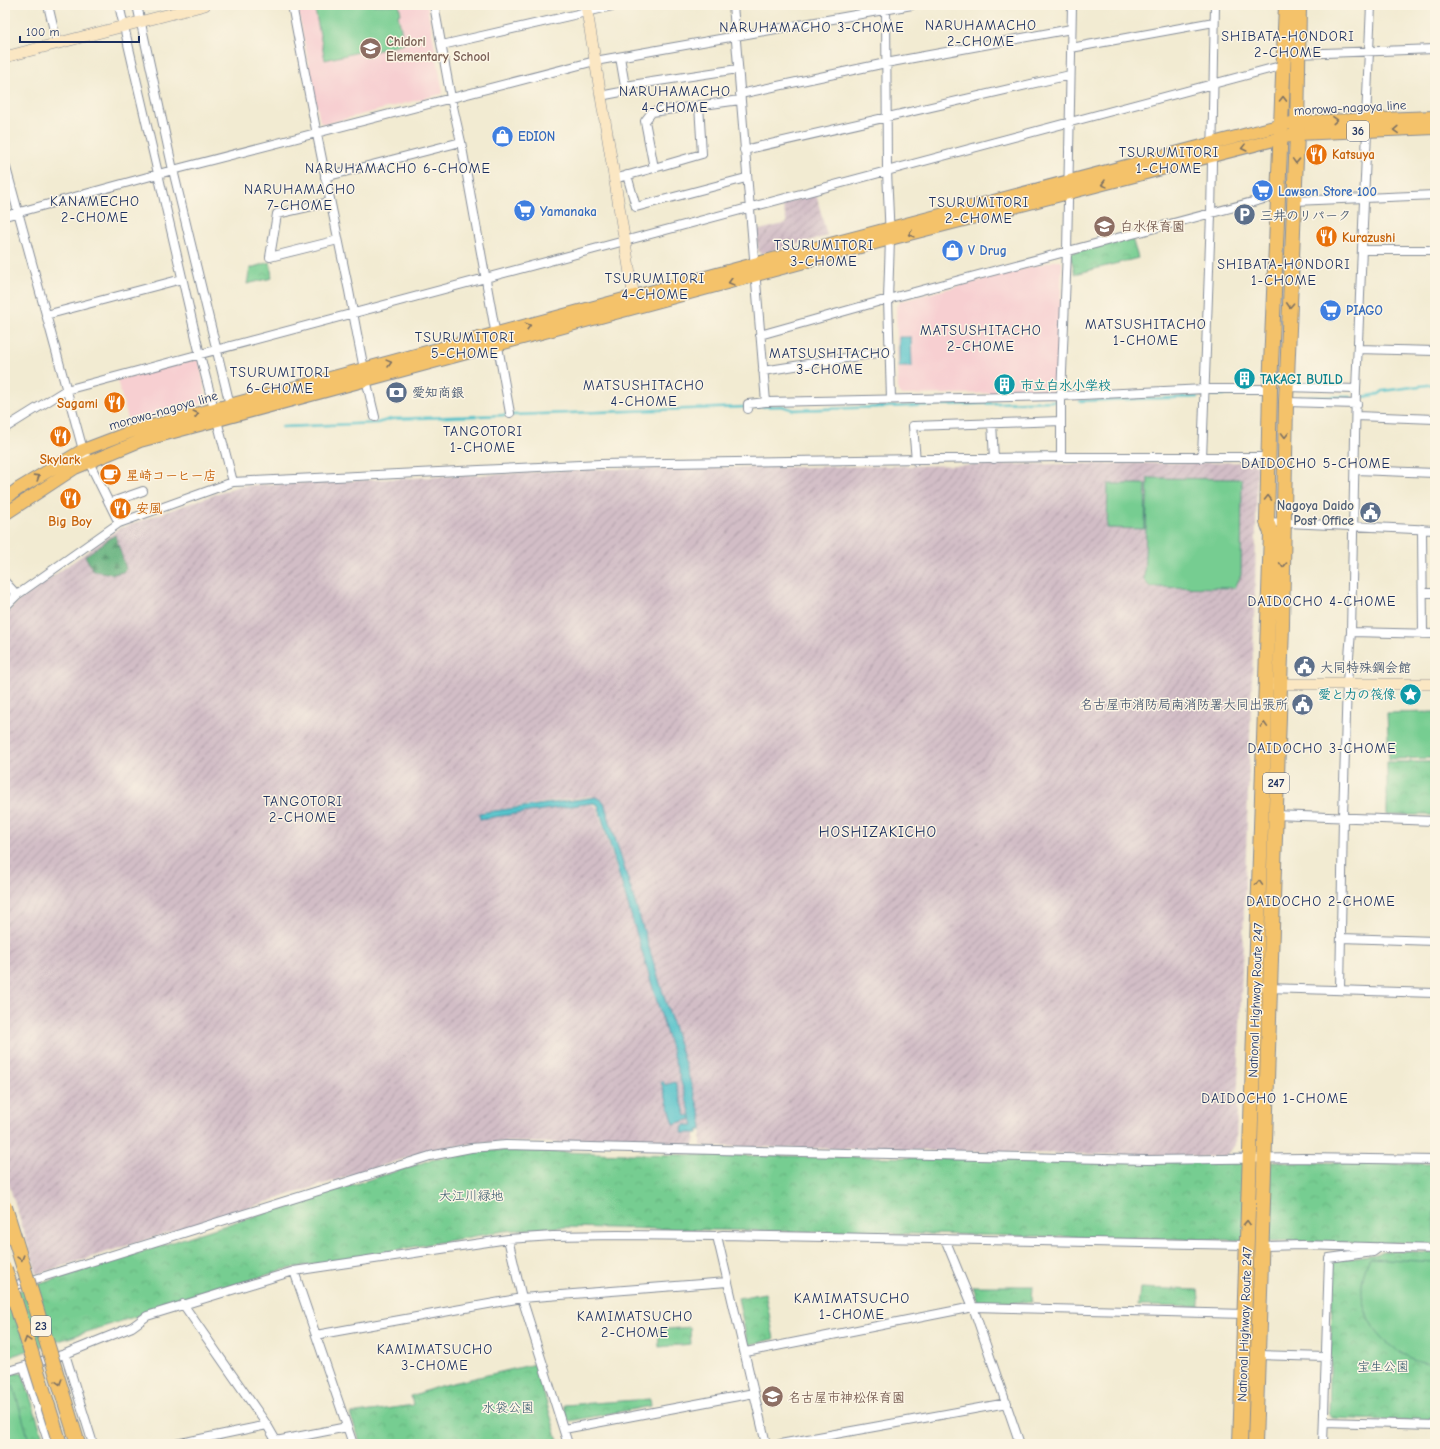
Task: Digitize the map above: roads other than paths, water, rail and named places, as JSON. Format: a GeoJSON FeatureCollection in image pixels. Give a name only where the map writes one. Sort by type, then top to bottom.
{"type":"FeatureCollection","features":[{"type":"Feature","properties":{"kind":"highway","name":"National Highway Route 247"},"geometry":{"type":"LineString","coordinates":[[1255,1444],[1258,1355],[1254,1245],[1256,1159],[1272,684],[1284,523],[1286,387],[1294,201],[1284,65],[1286,5]]}},
{"type":"Feature","properties":{"kind":"highway","name":"National Highway Route 247"},"geometry":{"type":"LineString","coordinates":[[1262,988],[1274,815],[1271,533],[1267,522],[1270,389],[1279,195],[1289,130],[1298,54],[1299,5]]}},
{"type":"Feature","properties":{"kind":"highway","name":"23"},"geometry":{"type":"LineString","coordinates":[[5,1207],[78,1444]]}},
{"type":"Feature","properties":{"kind":"highway","name":"National Highway Route 247"},"geometry":{"type":"LineString","coordinates":[[1240,1444],[1244,1314],[1254,1245]]}},
{"type":"Feature","properties":{"kind":"highway","name":"23"},"geometry":{"type":"LineString","coordinates":[[5,1269],[60,1444]]}},
{"type":"Feature","properties":{"kind":"main road","name":"morowa-nagoya line"},"geometry":{"type":"LineString","coordinates":[[5,514],[75,468],[140,440],[214,415],[890,234],[1067,181],[1211,143],[1289,130],[1367,125],[1435,117]]}},
{"type":"Feature","properties":{"kind":"main road","name":"morowa-nagoya line"},"geometry":{"type":"LineString","coordinates":[[1367,125],[1435,128]]}},
{"type":"Feature","properties":{"kind":"main road","name":"morowa-nagoya line"},"geometry":{"type":"LineString","coordinates":[[890,234],[1067,194],[1211,156],[1289,130]]}},
{"type":"Feature","properties":{"kind":"main road","name":"morowa-nagoya line"},"geometry":{"type":"LineString","coordinates":[[5,499],[18,489],[83,450],[132,431],[214,415],[230,405],[364,375]]}},
{"type":"Feature","properties":{"kind":"street"},"geometry":{"type":"LineString","coordinates":[[48,5],[57,43]]}},
{"type":"Feature","properties":{"kind":"street"},"geometry":{"type":"LineString","coordinates":[[119,5],[214,415],[233,482]]}},
{"type":"Feature","properties":{"kind":"street"},"geometry":{"type":"LineString","coordinates":[[136,5],[173,170],[230,405]]}},
{"type":"Feature","properties":{"kind":"street"},"geometry":{"type":"LineString","coordinates":[[5,56],[205,5]]}},
{"type":"Feature","properties":{"kind":"street"},"geometry":{"type":"LineString","coordinates":[[292,5],[364,375],[375,416]]}},
{"type":"Feature","properties":{"kind":"street"},"geometry":{"type":"LineString","coordinates":[[434,5],[451,98],[461,142],[495,340],[510,413]]}},
{"type":"Feature","properties":{"kind":"street"},"geometry":{"type":"LineString","coordinates":[[442,45],[586,8],[617,5]]}},
{"type":"Feature","properties":{"kind":"street"},"geometry":{"type":"LineString","coordinates":[[732,5],[766,402]]}},
{"type":"Feature","properties":{"kind":"street"},"geometry":{"type":"LineString","coordinates":[[5,216],[173,170],[595,61],[886,7],[912,5]]}},
{"type":"Feature","properties":{"kind":"street"},"geometry":{"type":"LineString","coordinates":[[1061,457],[1060,421],[1067,251],[1068,122],[1072,5]]}},
{"type":"Feature","properties":{"kind":"street"},"geometry":{"type":"LineString","coordinates":[[1202,458],[1211,215],[1211,143],[1215,5]]}},
{"type":"Feature","properties":{"kind":"street"},"geometry":{"type":"LineString","coordinates":[[1340,990],[1347,682],[1351,632],[1353,527],[1356,470],[1356,389],[1363,250],[1371,5]]}},
{"type":"Feature","properties":{"kind":"street"},"geometry":{"type":"LineString","coordinates":[[886,7],[886,116],[890,234],[888,299],[891,399]]}},
{"type":"Feature","properties":{"kind":"street"},"geometry":{"type":"LineString","coordinates":[[586,8],[634,302]]}},
{"type":"Feature","properties":{"kind":"street"},"geometry":{"type":"LineString","coordinates":[[1071,48],[1214,22]]}},
{"type":"Feature","properties":{"kind":"street"},"geometry":{"type":"LineString","coordinates":[[654,168],[645,121],[652,112],[699,106],[886,63],[1071,29]]}},
{"type":"Feature","properties":{"kind":"street"},"geometry":{"type":"LineString","coordinates":[[1298,54],[1435,49]]}},
{"type":"Feature","properties":{"kind":"street"},"geometry":{"type":"LineString","coordinates":[[600,96],[626,92],[620,57]]}},
{"type":"Feature","properties":{"kind":"street"},"geometry":{"type":"LineString","coordinates":[[5,428],[66,390],[1284,65]]}},
{"type":"Feature","properties":{"kind":"street"},"geometry":{"type":"LineString","coordinates":[[625,86],[738,69]]}},
{"type":"Feature","properties":{"kind":"street"},"geometry":{"type":"LineString","coordinates":[[744,150],[886,116],[1070,75]]}},
{"type":"Feature","properties":{"kind":"street"},"geometry":{"type":"LineString","coordinates":[[614,179],[702,154],[699,106]]}},
{"type":"Feature","properties":{"kind":"street"},"geometry":{"type":"LineString","coordinates":[[325,177],[461,142]]}},
{"type":"Feature","properties":{"kind":"street"},"geometry":{"type":"LineString","coordinates":[[5,164],[83,450],[119,523]]}},
{"type":"Feature","properties":{"kind":"street"},"geometry":{"type":"LineString","coordinates":[[628,175],[636,207],[746,178]]}},
{"type":"Feature","properties":{"kind":"street"},"geometry":{"type":"LineString","coordinates":[[760,335],[1067,251],[1211,215],[1279,195]]}},
{"type":"Feature","properties":{"kind":"street"},"geometry":{"type":"LineString","coordinates":[[1294,201],[1435,195]]}},
{"type":"Feature","properties":{"kind":"street"},"geometry":{"type":"LineString","coordinates":[[330,202],[277,214],[270,257],[338,240]]}},
{"type":"Feature","properties":{"kind":"street"},"geometry":{"type":"LineString","coordinates":[[1363,250],[1435,250]]}},
{"type":"Feature","properties":{"kind":"street"},"geometry":{"type":"LineString","coordinates":[[46,315],[182,279]]}},
{"type":"Feature","properties":{"kind":"street"},"geometry":{"type":"LineString","coordinates":[[1358,349],[1435,351]]}},
{"type":"Feature","properties":{"kind":"street"},"geometry":{"type":"LineString","coordinates":[[763,371],[890,352]]}},
{"type":"Feature","properties":{"kind":"street"},"geometry":{"type":"LineString","coordinates":[[1286,387],[1356,389]]}},
{"type":"Feature","properties":{"kind":"street"},"geometry":{"type":"LineString","coordinates":[[748,408],[748,404],[766,402],[1061,396],[1205,389],[1270,389]]}},
{"type":"Feature","properties":{"kind":"street"},"geometry":{"type":"LineString","coordinates":[[1286,402],[1356,404]]}},
{"type":"Feature","properties":{"kind":"street"},"geometry":{"type":"LineString","coordinates":[[1356,416],[1435,419]]}},
{"type":"Feature","properties":{"kind":"street"},"geometry":{"type":"LineString","coordinates":[[916,461],[913,426],[1060,421]]}},
{"type":"Feature","properties":{"kind":"street"},"geometry":{"type":"LineString","coordinates":[[992,423],[994,459]]}},
{"type":"Feature","properties":{"kind":"street"},"geometry":{"type":"LineString","coordinates":[[5,607],[17,595],[119,523],[233,482],[600,464],[916,461],[1061,457],[1268,457]]}},
{"type":"Feature","properties":{"kind":"street"},"geometry":{"type":"LineString","coordinates":[[1356,470],[1435,473]]}},
{"type":"Feature","properties":{"kind":"street"},"geometry":{"type":"LineString","coordinates":[[109,503],[143,491]]}},
{"type":"Feature","properties":{"kind":"street"},"geometry":{"type":"LineString","coordinates":[[1267,522],[1435,530]]}},
{"type":"Feature","properties":{"kind":"street"},"geometry":{"type":"LineString","coordinates":[[1422,529],[1423,634]]}},
{"type":"Feature","properties":{"kind":"street"},"geometry":{"type":"LineString","coordinates":[[5,582],[17,595]]}},
{"type":"Feature","properties":{"kind":"street"},"geometry":{"type":"LineString","coordinates":[[1423,593],[1435,593]]}},
{"type":"Feature","properties":{"kind":"street"},"geometry":{"type":"LineString","coordinates":[[1351,632],[1435,634]]}},
{"type":"Feature","properties":{"kind":"street"},"geometry":{"type":"LineString","coordinates":[[1272,684],[1347,682],[1435,684]]}},
{"type":"Feature","properties":{"kind":"street"},"geometry":{"type":"LineString","coordinates":[[1274,815],[1435,821]]}},
{"type":"Feature","properties":{"kind":"street"},"geometry":{"type":"LineString","coordinates":[[1341,938],[1435,941]]}},
{"type":"Feature","properties":{"kind":"street"},"geometry":{"type":"LineString","coordinates":[[1262,988],[1435,992]]}},
{"type":"Feature","properties":{"kind":"street"},"geometry":{"type":"LineString","coordinates":[[5,1288],[430,1156],[471,1148],[506,1145],[1146,1160],[1435,1160]]}},
{"type":"Feature","properties":{"kind":"street"},"geometry":{"type":"LineString","coordinates":[[5,1372],[24,1368],[65,1354],[132,1327],[147,1316],[294,1271],[508,1239],[552,1236],[723,1235],[1254,1245],[1302,1244],[1435,1249]]}},
{"type":"Feature","properties":{"kind":"street"},"geometry":{"type":"LineString","coordinates":[[717,1236],[727,1282],[746,1352],[766,1444]]}},
{"type":"Feature","properties":{"kind":"street"},"geometry":{"type":"LineString","coordinates":[[508,1239],[522,1298],[568,1444]]}},
{"type":"Feature","properties":{"kind":"street"},"geometry":{"type":"LineString","coordinates":[[945,1239],[973,1307],[1020,1444]]}},
{"type":"Feature","properties":{"kind":"street"},"geometry":{"type":"LineString","coordinates":[[1324,1444],[1330,1258],[1373,1252],[1380,1247]]}},
{"type":"Feature","properties":{"kind":"street"},"geometry":{"type":"LineString","coordinates":[[294,1271],[353,1444]]}},
{"type":"Feature","properties":{"kind":"street"},"geometry":{"type":"LineString","coordinates":[[316,1335],[522,1298],[727,1282]]}},
{"type":"Feature","properties":{"kind":"street"},"geometry":{"type":"LineString","coordinates":[[183,1304],[267,1425],[277,1442],[347,1427]]}},
{"type":"Feature","properties":{"kind":"street"},"geometry":{"type":"LineString","coordinates":[[746,1352],[973,1307],[1244,1314]]}},
{"type":"Feature","properties":{"kind":"street"},"geometry":{"type":"LineString","coordinates":[[65,1354],[93,1444]]}},
{"type":"Feature","properties":{"kind":"street"},"geometry":{"type":"LineString","coordinates":[[1258,1355],[1326,1357]]}},
{"type":"Feature","properties":{"kind":"street"},"geometry":{"type":"LineString","coordinates":[[24,1368],[49,1444]]}},
{"type":"Feature","properties":{"kind":"street"},"geometry":{"type":"LineString","coordinates":[[564,1429],[754,1393]]}},
{"type":"Feature","properties":{"kind":"street"},"geometry":{"type":"LineString","coordinates":[[780,1444],[1007,1403]]}},
{"type":"Feature","properties":{"kind":"street"},"geometry":{"type":"LineString","coordinates":[[1324,1422],[1435,1426]]}},
{"type":"Feature","properties":{"kind":"street"},"geometry":{"type":"LineString","coordinates":[[176,1444],[267,1425]]}},
{"type":"Feature","properties":{"kind":"water"},"geometry":{"type":"Polygon","coordinates":[[[899,337],[911,337],[912,367],[899,367],[899,337]]]}},
{"type":"Feature","properties":{"kind":"water"},"geometry":{"type":"Polygon","coordinates":[[[596,797],[604,802],[701,1116],[702,1130],[698,1130],[698,1133],[682,1133],[683,1125],[694,1125],[598,805],[593,803],[480,819],[479,813],[596,797]]]}},
{"type":"Feature","properties":{"kind":"water"},"geometry":{"type":"Polygon","coordinates":[[[663,1081],[665,1085],[675,1082],[686,1116],[690,1115],[691,1119],[674,1124],[661,1082],[663,1081]]]}},
{"type":"Feature","properties":{"kind":"waterway"},"geometry":{"type":"LineString","coordinates":[[1363,397],[1379,394],[1383,391],[1435,384]]}},
{"type":"Feature","properties":{"kind":"waterway"},"geometry":{"type":"LineString","coordinates":[[1207,395],[1263,394]]}},
{"type":"Feature","properties":{"kind":"waterway"},"geometry":{"type":"LineString","coordinates":[[1080,401],[1197,397]]}},
{"type":"Feature","properties":{"kind":"waterway"},"geometry":{"type":"LineString","coordinates":[[1300,397],[1351,397]]}},
{"type":"Feature","properties":{"kind":"waterway"},"geometry":{"type":"LineString","coordinates":[[753,407],[782,406],[794,410],[1056,401]]}},
{"type":"Feature","properties":{"kind":"waterway"},"geometry":{"type":"LineString","coordinates":[[282,427],[377,423],[391,419],[746,407]]}},
{"type":"Feature","properties":{"kind":"place","name":"Chidori Elementary School"},"geometry":{"type":"Point","coordinates":[370,48]}},
{"type":"Feature","properties":{"kind":"place","name":"EDION"},"geometry":{"type":"Point","coordinates":[502,136]}},
{"type":"Feature","properties":{"kind":"place","name":"Katsuya"},"geometry":{"type":"Point","coordinates":[1317,154]}},
{"type":"Feature","properties":{"kind":"place","name":"Lawson Store 100"},"geometry":{"type":"Point","coordinates":[1262,191]}},
{"type":"Feature","properties":{"kind":"place","name":"Yamanaka"},"geometry":{"type":"Point","coordinates":[524,211]}},
{"type":"Feature","properties":{"kind":"place","name":"三井のリパーク"},"geometry":{"type":"Point","coordinates":[1244,215]}},
{"type":"Feature","properties":{"kind":"place","name":"白水保育園"},"geometry":{"type":"Point","coordinates":[1105,226]}},
{"type":"Feature","properties":{"kind":"place","name":"Kurazushi"},"geometry":{"type":"Point","coordinates":[1327,237]}},
{"type":"Feature","properties":{"kind":"place","name":"V Drug"},"geometry":{"type":"Point","coordinates":[953,250]}},
{"type":"Feature","properties":{"kind":"place","name":"PIAGO"},"geometry":{"type":"Point","coordinates":[1330,310]}},
{"type":"Feature","properties":{"kind":"place","name":"TAKAGI BUILD"},"geometry":{"type":"Point","coordinates":[1244,379]}},
{"type":"Feature","properties":{"kind":"place","name":"市立白水小学校"},"geometry":{"type":"Point","coordinates":[1005,385]}},
{"type":"Feature","properties":{"kind":"place","name":"愛知商銀"},"geometry":{"type":"Point","coordinates":[397,392]}},
{"type":"Feature","properties":{"kind":"place","name":"Sagami"},"geometry":{"type":"Point","coordinates":[114,403]}},
{"type":"Feature","properties":{"kind":"place","name":"Skylark"},"geometry":{"type":"Point","coordinates":[60,437]}},
{"type":"Feature","properties":{"kind":"place","name":"星崎コーヒー店"},"geometry":{"type":"Point","coordinates":[110,475]}},
{"type":"Feature","properties":{"kind":"place","name":"Big Boy"},"geometry":{"type":"Point","coordinates":[70,499]}},
{"type":"Feature","properties":{"kind":"place","name":"安風"},"geometry":{"type":"Point","coordinates":[120,508]}},
{"type":"Feature","properties":{"kind":"place","name":"Nagoya Daido Post Office"},"geometry":{"type":"Point","coordinates":[1370,512]}},
{"type":"Feature","properties":{"kind":"place","name":"大同特殊鋼会館"},"geometry":{"type":"Point","coordinates":[1304,667]}},
{"type":"Feature","properties":{"kind":"place","name":"愛と力の筏像"},"geometry":{"type":"Point","coordinates":[1411,694]}},
{"type":"Feature","properties":{"kind":"place","name":"名古屋市消防局南消防署大同出張所"},"geometry":{"type":"Point","coordinates":[1303,704]}},
{"type":"Feature","properties":{"kind":"place","name":"名古屋市神松保育園"},"geometry":{"type":"Point","coordinates":[773,1397]}},
{"type":"Feature","properties":{"kind":"district","name":"NARUHAMACHO 3-CHOME"},"geometry":{"type":"Point","coordinates":[812,27]}},
{"type":"Feature","properties":{"kind":"district","name":"NARUHAMACHO 2-CHOME"},"geometry":{"type":"Point","coordinates":[981,34]}},
{"type":"Feature","properties":{"kind":"district","name":"SHIBATA-HONDORI 2-CHOME"},"geometry":{"type":"Point","coordinates":[1288,44]}},
{"type":"Feature","properties":{"kind":"district","name":"NARUHAMACHO 4-CHOME"},"geometry":{"type":"Point","coordinates":[675,100]}},
{"type":"Feature","properties":{"kind":"district","name":"TSURUMITORI 1-CHOME"},"geometry":{"type":"Point","coordinates":[1169,160]}},
{"type":"Feature","properties":{"kind":"district","name":"NARUHAMACHO 6-CHOME"},"geometry":{"type":"Point","coordinates":[398,168]}},
{"type":"Feature","properties":{"kind":"district","name":"NARUHAMACHO 7-CHOME"},"geometry":{"type":"Point","coordinates":[300,198]}},
{"type":"Feature","properties":{"kind":"district","name":"KANAMECHO 2-CHOME"},"geometry":{"type":"Point","coordinates":[95,210]}},
{"type":"Feature","properties":{"kind":"district","name":"TSURUMITORI 2-CHOME"},"geometry":{"type":"Point","coordinates":[979,210]}},
{"type":"Feature","properties":{"kind":"district","name":"TSURUMITORI 3-CHOME"},"geometry":{"type":"Point","coordinates":[824,254]}},
{"type":"Feature","properties":{"kind":"district","name":"SHIBATA-HONDORI 1-CHOME"},"geometry":{"type":"Point","coordinates":[1284,272]}},
{"type":"Feature","properties":{"kind":"district","name":"TSURUMITORI 4-CHOME"},"geometry":{"type":"Point","coordinates":[655,286]}},
{"type":"Feature","properties":{"kind":"district","name":"MATSUSHITACHO 1-CHOME"},"geometry":{"type":"Point","coordinates":[1146,332]}},
{"type":"Feature","properties":{"kind":"district","name":"MATSUSHITACHO 2-CHOME"},"geometry":{"type":"Point","coordinates":[981,338]}},
{"type":"Feature","properties":{"kind":"district","name":"TSURUMITORI 5-CHOME"},"geometry":{"type":"Point","coordinates":[465,346]}},
{"type":"Feature","properties":{"kind":"district","name":"MATSUSHITACHO 3-CHOME"},"geometry":{"type":"Point","coordinates":[830,362]}},
{"type":"Feature","properties":{"kind":"district","name":"TSURUMITORI 6-CHOME"},"geometry":{"type":"Point","coordinates":[280,380]}},
{"type":"Feature","properties":{"kind":"district","name":"MATSUSHITACHO 4-CHOME"},"geometry":{"type":"Point","coordinates":[644,394]}},
{"type":"Feature","properties":{"kind":"district","name":"TANGOTORI 1-CHOME"},"geometry":{"type":"Point","coordinates":[483,440]}},
{"type":"Feature","properties":{"kind":"district","name":"DAIDOCHO 5-CHOME"},"geometry":{"type":"Point","coordinates":[1316,463]}},
{"type":"Feature","properties":{"kind":"district","name":"DAIDOCHO 4-CHOME"},"geometry":{"type":"Point","coordinates":[1322,601]}},
{"type":"Feature","properties":{"kind":"district","name":"DAIDOCHO 3-CHOME"},"geometry":{"type":"Point","coordinates":[1322,748]}},
{"type":"Feature","properties":{"kind":"district","name":"TANGOTORI 2-CHOME"},"geometry":{"type":"Point","coordinates":[303,810]}},
{"type":"Feature","properties":{"kind":"district","name":"HOSHIZAKICHO"},"geometry":{"type":"Point","coordinates":[878,832]}},
{"type":"Feature","properties":{"kind":"district","name":"DAIDOCHO 2-CHOME"},"geometry":{"type":"Point","coordinates":[1321,901]}},
{"type":"Feature","properties":{"kind":"district","name":"DAIDOCHO 1-CHOME"},"geometry":{"type":"Point","coordinates":[1275,1098]}},
{"type":"Feature","properties":{"kind":"district","name":"KAMIMATSUCHO 1-CHOME"},"geometry":{"type":"Point","coordinates":[852,1306]}},
{"type":"Feature","properties":{"kind":"district","name":"KAMIMATSUCHO 2-CHOME"},"geometry":{"type":"Point","coordinates":[635,1324]}},
{"type":"Feature","properties":{"kind":"district","name":"KAMIMATSUCHO 3-CHOME"},"geometry":{"type":"Point","coordinates":[435,1358]}},
{"type":"Feature","properties":{"kind":"park label","name":"大江川緑地"},"geometry":{"type":"Point","coordinates":[471,1195]}},
{"type":"Feature","properties":{"kind":"park label","name":"宝生公園"},"geometry":{"type":"Point","coordinates":[1383,1366]}},
{"type":"Feature","properties":{"kind":"park label","name":"水袋公園"},"geometry":{"type":"Point","coordinates":[508,1407]}}]}
